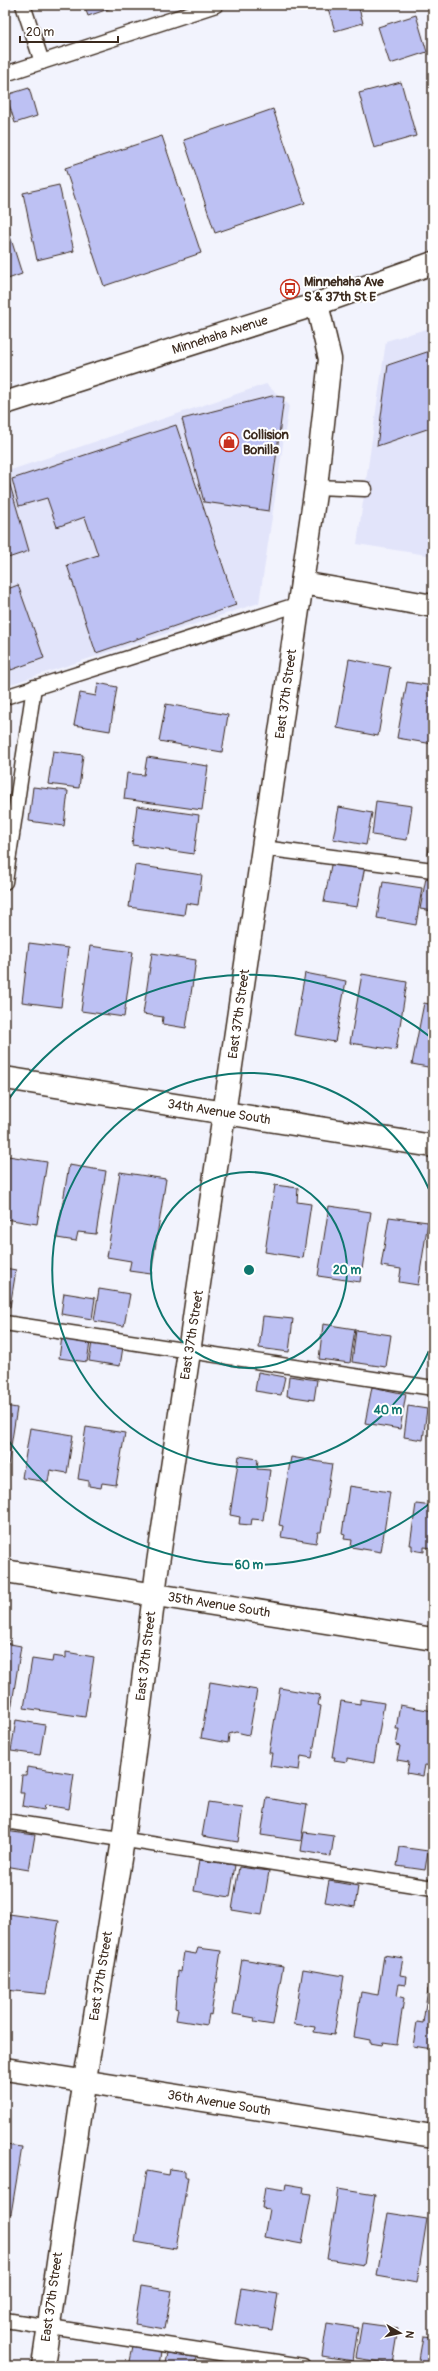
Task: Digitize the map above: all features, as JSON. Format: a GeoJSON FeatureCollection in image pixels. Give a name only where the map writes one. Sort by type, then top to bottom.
{"type":"FeatureCollection","features":[{"type":"Feature","properties":{"kind":"street","name":"Minnehaha Avenue"},"geometry":{"type":"LineString","coordinates":[[5,403],[317,304],[433,263]]}},
{"type":"Feature","properties":{"kind":"street","name":"East 37th Street"},"geometry":{"type":"LineString","coordinates":[[43,2366],[47,2326],[84,2082],[123,1840],[154,1595],[316,488],[330,359],[317,304]]}},
{"type":"Feature","properties":{"kind":"street"},"geometry":{"type":"LineString","coordinates":[[301,593],[433,606]]}},
{"type":"Feature","properties":{"kind":"street","name":"34th Avenue South"},"geometry":{"type":"LineString","coordinates":[[5,1078],[433,1146]]}},
{"type":"Feature","properties":{"kind":"street","name":"35th Avenue South"},"geometry":{"type":"LineString","coordinates":[[5,1572],[433,1639]]}},
{"type":"Feature","properties":{"kind":"street","name":"36th Avenue South"},"geometry":{"type":"LineString","coordinates":[[5,2070],[433,2136]]}},
{"type":"Feature","properties":{"kind":"lane"},"geometry":{"type":"LineString","coordinates":[[23,5],[42,62]]}},
{"type":"Feature","properties":{"kind":"lane"},"geometry":{"type":"LineString","coordinates":[[5,74],[216,5]]}},
{"type":"Feature","properties":{"kind":"lane"},"geometry":{"type":"LineString","coordinates":[[316,488],[365,489]]}},
{"type":"Feature","properties":{"kind":"lane"},"geometry":{"type":"LineString","coordinates":[[5,697],[301,593]]}},
{"type":"Feature","properties":{"kind":"lane"},"geometry":{"type":"LineString","coordinates":[[5,882],[34,687]]}},
{"type":"Feature","properties":{"kind":"lane"},"geometry":{"type":"LineString","coordinates":[[263,848],[433,870]]}},
{"type":"Feature","properties":{"kind":"lane"},"geometry":{"type":"LineString","coordinates":[[5,1323],[433,1388]]}},
{"type":"Feature","properties":{"kind":"lane"},"geometry":{"type":"LineString","coordinates":[[5,1821],[433,1888]]}},
{"type":"Feature","properties":{"kind":"lane"},"geometry":{"type":"LineString","coordinates":[[5,2320],[303,2366]]}},
{"type":"Feature","properties":{"kind":"shaded area"},"geometry":{"type":"Polygon","coordinates":[[[433,327],[433,556],[357,544],[386,341],[433,327]]]}},
{"type":"Feature","properties":{"kind":"shaded area"},"geometry":{"type":"Polygon","coordinates":[[[266,384],[289,405],[259,603],[5,686],[5,472],[266,384]]]}},
{"type":"Feature","properties":{"kind":"building"},"geometry":{"type":"Polygon","coordinates":[[[84,5],[120,5],[88,16],[84,5]]]}},
{"type":"Feature","properties":{"kind":"building"},"geometry":{"type":"Polygon","coordinates":[[[327,5],[358,5],[363,23],[335,31],[327,5]]]}},
{"type":"Feature","properties":{"kind":"building"},"geometry":{"type":"Polygon","coordinates":[[[416,15],[427,52],[390,64],[378,27],[416,15]]]}},
{"type":"Feature","properties":{"kind":"building"},"geometry":{"type":"Polygon","coordinates":[[[401,82],[416,136],[374,148],[359,93],[401,82]]]}},
{"type":"Feature","properties":{"kind":"building"},"geometry":{"type":"Polygon","coordinates":[[[29,88],[37,116],[15,123],[6,95],[29,88]]]}},
{"type":"Feature","properties":{"kind":"building"},"geometry":{"type":"Polygon","coordinates":[[[273,109],[305,203],[215,233],[184,140],[273,109]]]}},
{"type":"Feature","properties":{"kind":"building"},"geometry":{"type":"Polygon","coordinates":[[[162,136],[201,253],[104,286],[65,168],[162,136]]]}},
{"type":"Feature","properties":{"kind":"building"},"geometry":{"type":"Polygon","coordinates":[[[59,185],[74,251],[37,260],[23,193],[59,185]]]}},
{"type":"Feature","properties":{"kind":"building"},"geometry":{"type":"Polygon","coordinates":[[[5,220],[22,274],[5,280],[5,220]]]}},
{"type":"Feature","properties":{"kind":"building"},"geometry":{"type":"Polygon","coordinates":[[[433,350],[433,427],[377,446],[388,365],[433,350]]]}},
{"type":"Feature","properties":{"kind":"building"},"geometry":{"type":"Polygon","coordinates":[[[272,396],[284,397],[269,511],[204,502],[182,419],[272,396]]]}},
{"type":"Feature","properties":{"kind":"building"},"geometry":{"type":"Polygon","coordinates":[[[176,425],[236,605],[96,653],[67,565],[98,555],[85,517],[57,527],[47,498],[19,506],[12,479],[176,425]]]}},
{"type":"Feature","properties":{"kind":"building"},"geometry":{"type":"Polygon","coordinates":[[[8,478],[29,551],[5,559],[5,479],[8,478]]]}},
{"type":"Feature","properties":{"kind":"building"},"geometry":{"type":"Polygon","coordinates":[[[18,585],[44,658],[11,670],[5,652],[5,590],[18,585]]]}},
{"type":"Feature","properties":{"kind":"building"},"geometry":{"type":"Polygon","coordinates":[[[349,659],[390,667],[378,736],[337,728],[349,659]]]}},
{"type":"Feature","properties":{"kind":"building"},"geometry":{"type":"Polygon","coordinates":[[[407,682],[433,686],[433,744],[397,738],[407,682]]]}},
{"type":"Feature","properties":{"kind":"building"},"geometry":{"type":"Polygon","coordinates":[[[98,683],[117,687],[110,731],[74,725],[80,693],[96,696],[98,683]]]}},
{"type":"Feature","properties":{"kind":"building"},"geometry":{"type":"Polygon","coordinates":[[[166,704],[228,715],[222,752],[159,741],[166,704]]]}},
{"type":"Feature","properties":{"kind":"building"},"geometry":{"type":"Polygon","coordinates":[[[53,751],[83,755],[79,788],[48,784],[53,751]]]}},
{"type":"Feature","properties":{"kind":"building"},"geometry":{"type":"Polygon","coordinates":[[[147,757],[208,766],[202,810],[124,799],[127,773],[144,775],[147,757]]]}},
{"type":"Feature","properties":{"kind":"building"},"geometry":{"type":"Polygon","coordinates":[[[33,787],[68,791],[64,826],[29,821],[33,787]]]}},
{"type":"Feature","properties":{"kind":"building"},"geometry":{"type":"Polygon","coordinates":[[[376,801],[412,806],[407,840],[372,835],[376,801]]]}},
{"type":"Feature","properties":{"kind":"building"},"geometry":{"type":"Polygon","coordinates":[[[137,806],[199,815],[194,854],[132,845],[137,806]]]}},
{"type":"Feature","properties":{"kind":"building"},"geometry":{"type":"Polygon","coordinates":[[[339,807],[372,813],[366,845],[333,839],[339,807]]]}},
{"type":"Feature","properties":{"kind":"building"},"geometry":{"type":"Polygon","coordinates":[[[433,822],[433,856],[428,855],[433,822]]]}},
{"type":"Feature","properties":{"kind":"building"},"geometry":{"type":"Polygon","coordinates":[[[332,860],[365,866],[357,907],[324,902],[332,860]]]}},
{"type":"Feature","properties":{"kind":"building"},"geometry":{"type":"Polygon","coordinates":[[[135,865],[202,875],[198,905],[186,903],[184,915],[129,907],[135,865]]]}},
{"type":"Feature","properties":{"kind":"building"},"geometry":{"type":"Polygon","coordinates":[[[426,878],[433,880],[433,911],[420,909],[426,878]]]}},
{"type":"Feature","properties":{"kind":"building"},"geometry":{"type":"Polygon","coordinates":[[[383,882],[422,888],[416,925],[377,918],[383,882]]]}},
{"type":"Feature","properties":{"kind":"building"},"geometry":{"type":"Polygon","coordinates":[[[29,943],[68,948],[61,1007],[22,1002],[29,943]]]}},
{"type":"Feature","properties":{"kind":"building"},"geometry":{"type":"Polygon","coordinates":[[[90,946],[133,952],[124,1017],[81,1011],[90,946]]]}},
{"type":"Feature","properties":{"kind":"building"},"geometry":{"type":"Polygon","coordinates":[[[152,953],[196,960],[186,1028],[162,1024],[163,1017],[143,1014],[152,953]]]}},
{"type":"Feature","properties":{"kind":"building"},"geometry":{"type":"Polygon","coordinates":[[[305,973],[346,981],[335,1042],[294,1035],[305,973]]]}},
{"type":"Feature","properties":{"kind":"building"},"geometry":{"type":"Polygon","coordinates":[[[362,974],[407,982],[396,1050],[350,1043],[362,974]]]}},
{"type":"Feature","properties":{"kind":"building"},"geometry":{"type":"Polygon","coordinates":[[[424,1003],[433,1005],[433,1068],[412,1064],[424,1003]]]}},
{"type":"Feature","properties":{"kind":"building"},"geometry":{"type":"Polygon","coordinates":[[[8,1156],[47,1162],[37,1224],[5,1219],[5,1178],[8,1156]]]}},
{"type":"Feature","properties":{"kind":"building"},"geometry":{"type":"Polygon","coordinates":[[[69,1165],[106,1171],[96,1234],[78,1232],[76,1241],[57,1238],[69,1165]]]}},
{"type":"Feature","properties":{"kind":"building"},"geometry":{"type":"Polygon","coordinates":[[[120,1172],[166,1179],[151,1274],[129,1271],[131,1261],[107,1257],[120,1172]]]}},
{"type":"Feature","properties":{"kind":"building"},"geometry":{"type":"Polygon","coordinates":[[[275,1185],[298,1188],[297,1202],[311,1204],[303,1258],[265,1252],[275,1185]]]}},
{"type":"Feature","properties":{"kind":"building"},"geometry":{"type":"Polygon","coordinates":[[[329,1206],[371,1212],[360,1282],[318,1276],[329,1206]]]}},
{"type":"Feature","properties":{"kind":"building"},"geometry":{"type":"Polygon","coordinates":[[[389,1217],[428,1222],[418,1285],[399,1282],[401,1269],[381,1266],[389,1217]]]}},
{"type":"Feature","properties":{"kind":"building"},"geometry":{"type":"Polygon","coordinates":[[[5,1268],[16,1270],[10,1307],[5,1306],[5,1268]]]}},
{"type":"Feature","properties":{"kind":"building"},"geometry":{"type":"Polygon","coordinates":[[[99,1289],[130,1294],[124,1326],[94,1321],[99,1289]]]}},
{"type":"Feature","properties":{"kind":"building"},"geometry":{"type":"Polygon","coordinates":[[[64,1293],[95,1298],[92,1319],[61,1314],[64,1293]]]}},
{"type":"Feature","properties":{"kind":"building"},"geometry":{"type":"Polygon","coordinates":[[[263,1316],[293,1319],[289,1352],[259,1348],[263,1316]]]}},
{"type":"Feature","properties":{"kind":"building"},"geometry":{"type":"Polygon","coordinates":[[[323,1324],[355,1329],[350,1363],[319,1359],[323,1324]]]}},
{"type":"Feature","properties":{"kind":"building"},"geometry":{"type":"Polygon","coordinates":[[[356,1330],[391,1335],[386,1367],[352,1362],[356,1330]]]}},
{"type":"Feature","properties":{"kind":"building"},"geometry":{"type":"Polygon","coordinates":[[[62,1337],[90,1342],[87,1362],[59,1358],[62,1337]]]}},
{"type":"Feature","properties":{"kind":"building"},"geometry":{"type":"Polygon","coordinates":[[[92,1342],[123,1347],[120,1366],[89,1361],[92,1342]]]}},
{"type":"Feature","properties":{"kind":"building"},"geometry":{"type":"Polygon","coordinates":[[[258,1372],[285,1377],[281,1395],[255,1391],[258,1372]]]}},
{"type":"Feature","properties":{"kind":"building"},"geometry":{"type":"Polygon","coordinates":[[[289,1376],[317,1380],[314,1400],[287,1396],[289,1376]]]}},
{"type":"Feature","properties":{"kind":"building"},"geometry":{"type":"Polygon","coordinates":[[[372,1387],[406,1394],[400,1429],[365,1423],[372,1387]]]}},
{"type":"Feature","properties":{"kind":"building"},"geometry":{"type":"Polygon","coordinates":[[[5,1406],[17,1408],[8,1465],[5,1464],[5,1406]]]}},
{"type":"Feature","properties":{"kind":"building"},"geometry":{"type":"Polygon","coordinates":[[[408,1406],[427,1409],[423,1440],[404,1437],[408,1406]]]}},
{"type":"Feature","properties":{"kind":"building"},"geometry":{"type":"Polygon","coordinates":[[[86,1427],[125,1433],[116,1485],[102,1483],[101,1488],[89,1486],[89,1481],[78,1479],[86,1427]]]}},
{"type":"Feature","properties":{"kind":"building"},"geometry":{"type":"Polygon","coordinates":[[[30,1428],[73,1435],[67,1473],[50,1470],[48,1482],[22,1478],[30,1428]]]}},
{"type":"Feature","properties":{"kind":"building"},"geometry":{"type":"Polygon","coordinates":[[[239,1456],[258,1459],[257,1469],[270,1470],[263,1520],[252,1519],[251,1525],[239,1524],[240,1517],[230,1515],[239,1456]]]}},
{"type":"Feature","properties":{"kind":"building"},"geometry":{"type":"Polygon","coordinates":[[[291,1457],[332,1464],[321,1532],[318,1532],[316,1543],[281,1537],[283,1526],[279,1525],[291,1457]]]}},
{"type":"Feature","properties":{"kind":"building"},"geometry":{"type":"Polygon","coordinates":[[[349,1486],[390,1492],[381,1552],[351,1547],[352,1540],[344,1539],[345,1535],[342,1534],[349,1486]]]}},
{"type":"Feature","properties":{"kind":"building"},"geometry":{"type":"Polygon","coordinates":[[[416,1504],[433,1506],[433,1548],[424,1547],[424,1552],[412,1550],[412,1545],[410,1545],[416,1504]]]}},
{"type":"Feature","properties":{"kind":"building"},"geometry":{"type":"Polygon","coordinates":[[[5,1643],[21,1646],[11,1710],[5,1709],[5,1643]]]}},
{"type":"Feature","properties":{"kind":"building"},"geometry":{"type":"Polygon","coordinates":[[[66,1652],[94,1657],[85,1717],[24,1708],[32,1659],[52,1662],[53,1656],[66,1658],[66,1652]]]}},
{"type":"Feature","properties":{"kind":"building"},"geometry":{"type":"Polygon","coordinates":[[[210,1682],[257,1690],[249,1735],[236,1732],[229,1734],[228,1743],[201,1738],[210,1682]]]}},
{"type":"Feature","properties":{"kind":"building"},"geometry":{"type":"Polygon","coordinates":[[[280,1688],[320,1695],[318,1705],[321,1706],[312,1758],[301,1756],[299,1770],[270,1766],[272,1753],[269,1753],[280,1688]]]}},
{"type":"Feature","properties":{"kind":"building"},"geometry":{"type":"Polygon","coordinates":[[[360,1699],[384,1703],[374,1763],[347,1758],[347,1762],[334,1760],[335,1757],[332,1757],[341,1701],[360,1704],[360,1699]]]}},
{"type":"Feature","properties":{"kind":"building"},"geometry":{"type":"Polygon","coordinates":[[[400,1705],[433,1711],[433,1766],[425,1765],[423,1776],[407,1773],[409,1762],[397,1760],[400,1746],[396,1745],[399,1729],[396,1729],[400,1705]]]}},
{"type":"Feature","properties":{"kind":"building"},"geometry":{"type":"Polygon","coordinates":[[[16,1720],[45,1725],[40,1755],[11,1751],[16,1720]]]}},
{"type":"Feature","properties":{"kind":"building"},"geometry":{"type":"Polygon","coordinates":[[[27,1767],[74,1774],[69,1809],[45,1805],[44,1810],[22,1806],[24,1793],[20,1793],[22,1775],[26,1775],[27,1767]]]}},
{"type":"Feature","properties":{"kind":"building"},"geometry":{"type":"Polygon","coordinates":[[[267,1798],[307,1805],[301,1841],[261,1835],[267,1798]]]}},
{"type":"Feature","properties":{"kind":"building"},"geometry":{"type":"Polygon","coordinates":[[[208,1802],[243,1807],[238,1842],[202,1836],[208,1802]]]}},
{"type":"Feature","properties":{"kind":"building"},"geometry":{"type":"Polygon","coordinates":[[[5,1831],[35,1835],[29,1870],[5,1866],[5,1831]]]}},
{"type":"Feature","properties":{"kind":"building"},"geometry":{"type":"Polygon","coordinates":[[[304,1832],[334,1836],[331,1856],[301,1851],[304,1832]]]}},
{"type":"Feature","properties":{"kind":"building"},"geometry":{"type":"Polygon","coordinates":[[[400,1847],[428,1851],[425,1870],[397,1866],[400,1847]]]}},
{"type":"Feature","properties":{"kind":"building"},"geometry":{"type":"Polygon","coordinates":[[[199,1860],[235,1865],[230,1897],[194,1891],[199,1860]]]}},
{"type":"Feature","properties":{"kind":"building"},"geometry":{"type":"Polygon","coordinates":[[[239,1867],[269,1871],[262,1915],[232,1910],[239,1867]]]}},
{"type":"Feature","properties":{"kind":"building"},"geometry":{"type":"Polygon","coordinates":[[[329,1881],[358,1886],[355,1907],[325,1902],[329,1881]]]}},
{"type":"Feature","properties":{"kind":"building"},"geometry":{"type":"Polygon","coordinates":[[[9,1914],[59,1921],[46,1994],[5,1990],[5,1940],[9,1914]]]}},
{"type":"Feature","properties":{"kind":"building"},"geometry":{"type":"Polygon","coordinates":[[[198,1948],[221,1951],[211,2015],[209,2014],[207,2025],[176,2020],[178,2009],[175,2008],[178,1971],[181,1972],[184,1952],[196,1954],[198,1948]]]}},
{"type":"Feature","properties":{"kind":"building"},"geometry":{"type":"Polygon","coordinates":[[[384,1955],[403,1958],[400,1975],[406,1976],[405,1985],[399,1984],[397,1996],[404,1998],[397,2044],[383,2042],[382,2045],[370,2043],[370,2040],[354,2037],[361,1992],[378,1995],[384,1955]]]}},
{"type":"Feature","properties":{"kind":"building"},"geometry":{"type":"Polygon","coordinates":[[[242,1959],[283,1966],[273,2025],[254,2022],[255,2018],[233,2014],[242,1959]]]}},
{"type":"Feature","properties":{"kind":"building"},"geometry":{"type":"Polygon","coordinates":[[[303,1969],[344,1976],[334,2035],[314,2032],[315,2027],[294,2024],[303,1969]]]}},
{"type":"Feature","properties":{"kind":"building"},"geometry":{"type":"Polygon","coordinates":[[[428,1989],[433,1989],[433,2052],[432,2049],[413,2046],[417,2022],[423,2023],[428,1989]]]}},
{"type":"Feature","properties":{"kind":"building"},"geometry":{"type":"Polygon","coordinates":[[[5,2145],[22,2147],[11,2214],[5,2213],[5,2145]]]}},
{"type":"Feature","properties":{"kind":"building"},"geometry":{"type":"Polygon","coordinates":[[[170,2169],[185,2171],[185,2177],[188,2177],[176,2249],[135,2242],[147,2171],[169,2175],[170,2169]]]}},
{"type":"Feature","properties":{"kind":"building"},"geometry":{"type":"Polygon","coordinates":[[[286,2184],[304,2187],[303,2193],[311,2194],[302,2244],[264,2237],[269,2209],[262,2208],[265,2187],[285,2190],[286,2184]]]}},
{"type":"Feature","properties":{"kind":"building"},"geometry":{"type":"Polygon","coordinates":[[[338,2189],[375,2195],[364,2265],[327,2259],[338,2189]]]}},
{"type":"Feature","properties":{"kind":"building"},"geometry":{"type":"Polygon","coordinates":[[[388,2213],[427,2219],[417,2283],[377,2276],[388,2213]]]}},
{"type":"Feature","properties":{"kind":"building"},"geometry":{"type":"Polygon","coordinates":[[[141,2286],[172,2291],[165,2329],[135,2324],[141,2286]]]}},
{"type":"Feature","properties":{"kind":"building"},"geometry":{"type":"Polygon","coordinates":[[[241,2288],[278,2294],[272,2330],[235,2324],[241,2288]]]}},
{"type":"Feature","properties":{"kind":"building"},"geometry":{"type":"Polygon","coordinates":[[[327,2323],[358,2328],[353,2361],[322,2356],[327,2323]]]}},
{"type":"Feature","properties":{"kind":"building"},"geometry":{"type":"Polygon","coordinates":[[[362,2323],[398,2328],[392,2364],[356,2358],[362,2323]]]}},
{"type":"Feature","properties":{"kind":"building"},"geometry":{"type":"Polygon","coordinates":[[[423,2336],[433,2337],[433,2366],[418,2366],[423,2336]]]}},
{"type":"Feature","properties":{"kind":"building"},"geometry":{"type":"Polygon","coordinates":[[[133,2347],[161,2351],[159,2366],[129,2366],[133,2347]]]}},
{"type":"Feature","properties":{"kind":"building"},"geometry":{"type":"Polygon","coordinates":[[[167,2353],[196,2357],[195,2366],[164,2366],[167,2353]]]}},
{"type":"Feature","properties":{"kind":"place","name":"Minnehaha Ave S & 37th St E"},"geometry":{"type":"Point","coordinates":[290,289]}},
{"type":"Feature","properties":{"kind":"place","name":"Collision Bonilla"},"geometry":{"type":"Point","coordinates":[229,442]}}]}
